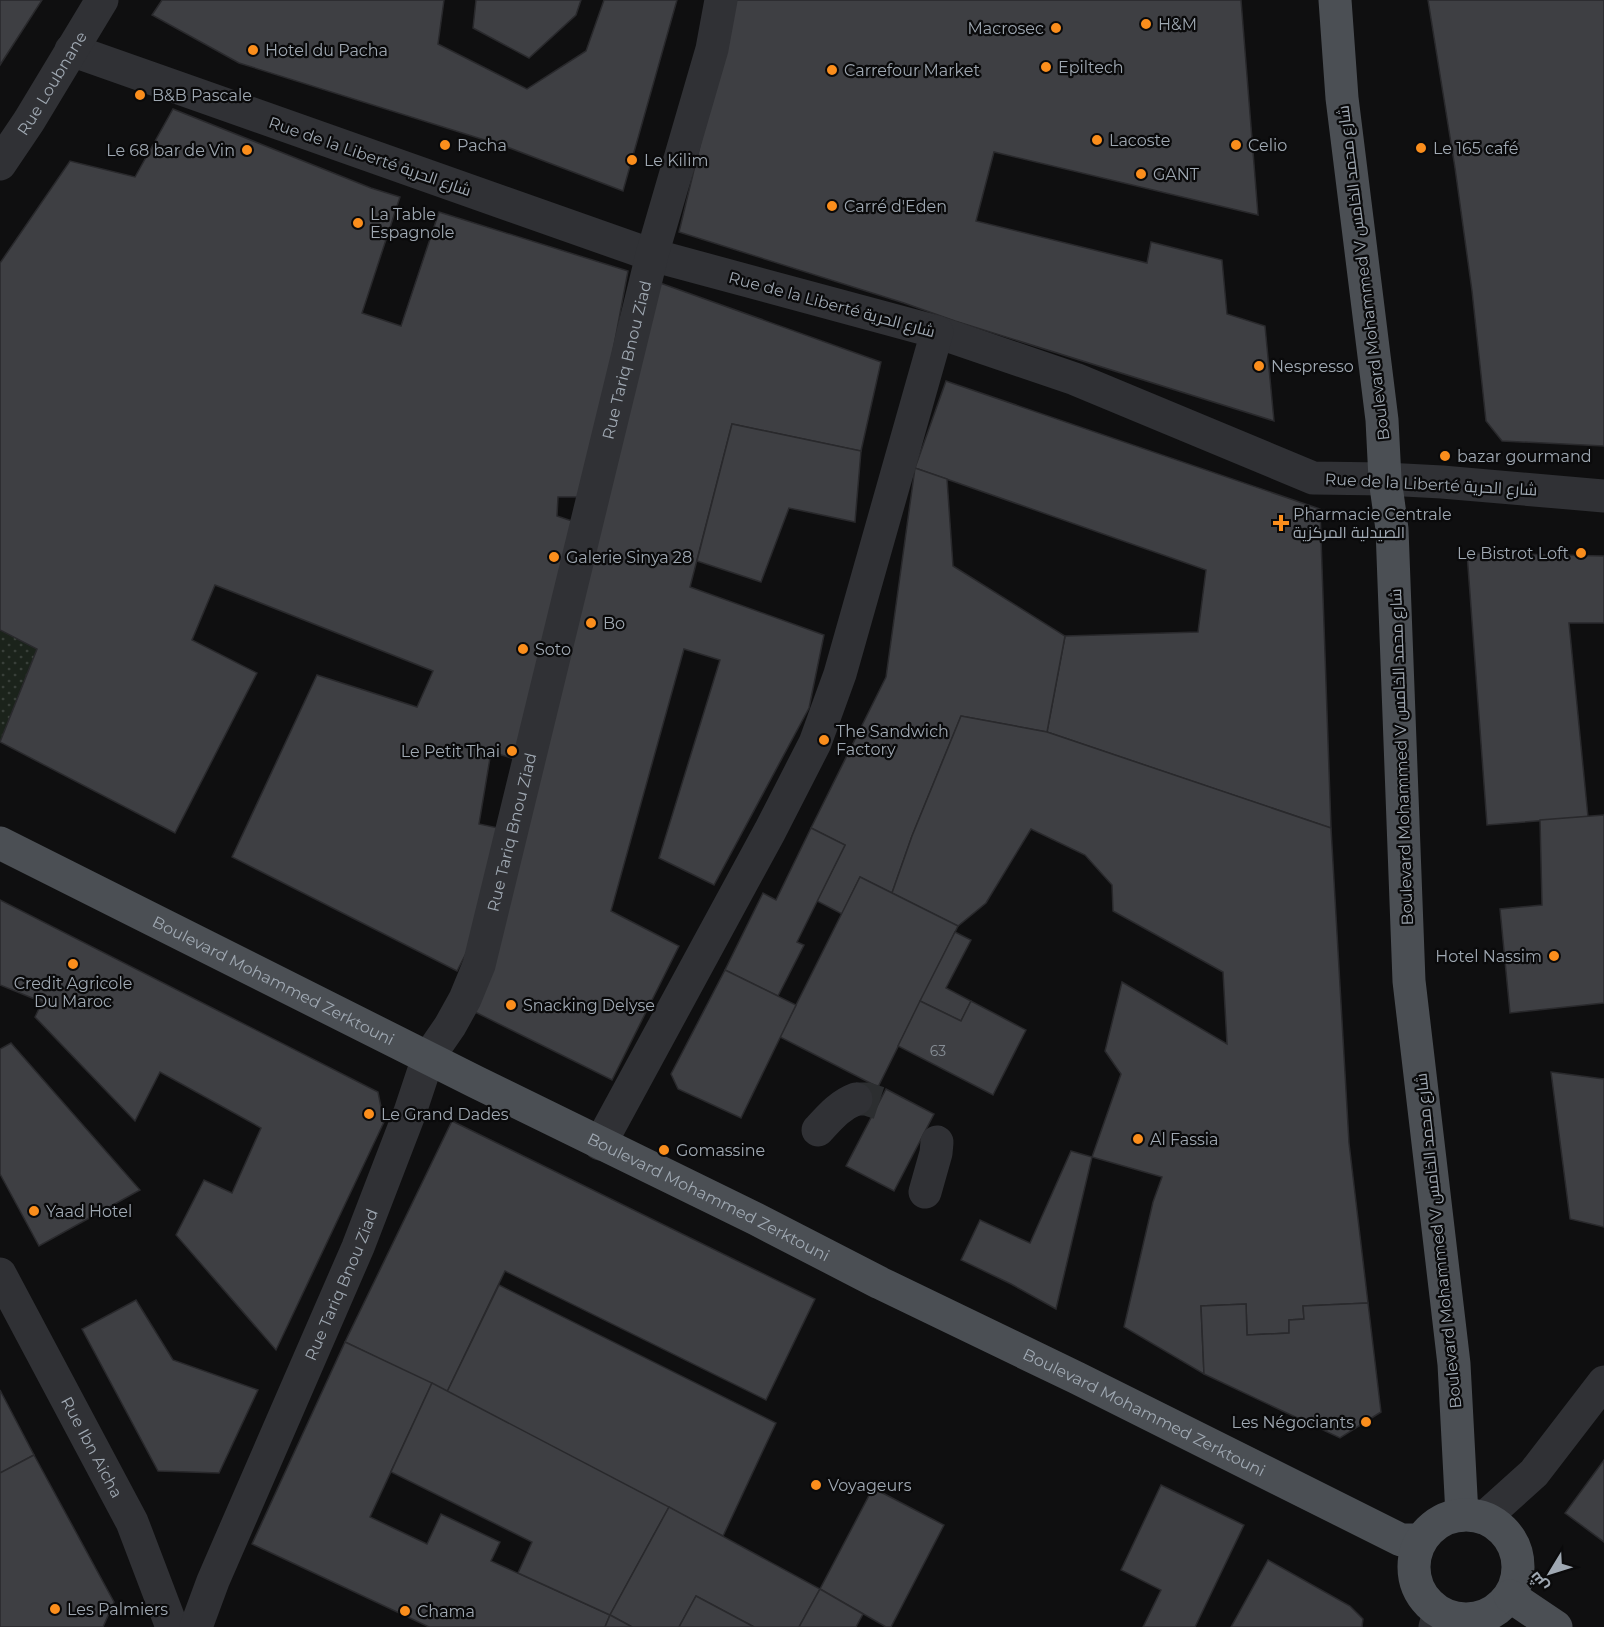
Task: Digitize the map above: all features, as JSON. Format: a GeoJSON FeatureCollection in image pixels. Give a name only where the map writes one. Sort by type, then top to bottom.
{"type":"FeatureCollection","features":[{"type":"Feature","properties":{"kind":"main road","name":"Boulevard Mohammed V شارع محمد الخامس"},"geometry":{"type":"LineString","coordinates":[[1335,0],[1342,98],[1382,420],[1385,479],[1392,529],[1409,981],[1473,1516]]}},
{"type":"Feature","properties":{"kind":"main road","name":"Boulevard Mohammed Zerktouni"},"geometry":{"type":"LineString","coordinates":[[0,843],[600,1144],[756,1219],[1401,1540],[1420,1540]]}},
{"type":"Feature","properties":{"kind":"main road"},"geometry":{"type":"LineString","coordinates":[[1473,1516],[1499,1526],[1510,1538],[1517,1554],[1519,1570],[1510,1596],[1479,1623],[1453,1619],[1437,1620],[1420,1594],[1415,1581],[1413,1567],[1415,1553],[1420,1540],[1438,1523],[1449,1517],[1473,1516]]}},
{"type":"Feature","properties":{"kind":"main road"},"geometry":{"type":"LineString","coordinates":[[1510,1596],[1556,1627]]}},
{"type":"Feature","properties":{"kind":"street","name":"Rue Loubnane"},"geometry":{"type":"LineString","coordinates":[[0,164],[29,121],[102,0]]}},
{"type":"Feature","properties":{"kind":"street","name":"Rue Tariq Bnou Ziad"},"geometry":{"type":"LineString","coordinates":[[196,1627],[213,1581],[358,1247],[410,1112],[428,1058],[465,999],[479,965],[652,255],[712,50],[721,0]]}},
{"type":"Feature","properties":{"kind":"street","name":"Rue de la Liberté شارع الحرية"},"geometry":{"type":"LineString","coordinates":[[71,50],[652,255],[937,332],[1075,379],[1313,478],[1442,482],[1604,496]]}},
{"type":"Feature","properties":{"kind":"street"},"geometry":{"type":"LineString","coordinates":[[600,1144],[770,831],[815,743],[840,674],[937,332]]}},
{"type":"Feature","properties":{"kind":"street"},"geometry":{"type":"LineString","coordinates":[[818,1130],[845,1103],[856,1099]]}},
{"type":"Feature","properties":{"kind":"street"},"geometry":{"type":"LineString","coordinates":[[925,1192],[937,1142]]}},
{"type":"Feature","properties":{"kind":"street","name":"Rue Ibn Aicha"},"geometry":{"type":"LineString","coordinates":[[0,1274],[132,1522],[172,1627]]}},
{"type":"Feature","properties":{"kind":"street"},"geometry":{"type":"LineString","coordinates":[[1473,1516],[1534,1473],[1604,1382]]}},
{"type":"Feature","properties":{"kind":"shaded area"},"geometry":{"type":"Polygon","coordinates":[[[0,630],[37,649],[0,742],[0,630]]]}},
{"type":"Feature","properties":{"kind":"building"},"geometry":{"type":"Polygon","coordinates":[[[0,0],[42,0],[0,65],[0,0]]]}},
{"type":"Feature","properties":{"kind":"building"},"geometry":{"type":"Polygon","coordinates":[[[162,0],[444,0],[438,44],[527,89],[586,51],[604,0],[677,0],[623,191],[507,147],[239,63],[152,15],[162,0]]]}},
{"type":"Feature","properties":{"kind":"building"},"geometry":{"type":"Polygon","coordinates":[[[476,0],[581,0],[576,15],[529,58],[473,28],[476,0]]]}},
{"type":"Feature","properties":{"kind":"building","name":"Carré d'Eden"},"geometry":{"type":"Polygon","coordinates":[[[735,0],[1241,0],[1258,215],[994,152],[976,221],[1147,263],[1151,242],[1222,260],[1227,314],[1265,326],[1274,421],[679,232],[735,0]]]}},
{"type":"Feature","properties":{"kind":"building"},"geometry":{"type":"Polygon","coordinates":[[[1428,0],[1604,0],[1604,446],[1502,441],[1486,421],[1472,291],[1428,0]]]}},
{"type":"Feature","properties":{"kind":"building"},"geometry":{"type":"Polygon","coordinates":[[[173,109],[371,188],[400,197],[362,313],[401,326],[439,212],[628,271],[601,415],[579,497],[558,497],[557,516],[575,522],[519,760],[491,752],[479,824],[503,829],[481,924],[457,971],[232,857],[317,675],[417,707],[433,671],[215,585],[192,640],[257,673],[175,833],[0,742],[37,649],[0,630],[0,263],[70,161],[135,177],[173,109]]]}},
{"type":"Feature","properties":{"kind":"building"},"geometry":{"type":"Polygon","coordinates":[[[649,279],[881,362],[861,451],[732,424],[690,587],[824,635],[809,708],[714,885],[659,858],[720,660],[684,649],[611,911],[679,946],[612,1080],[475,1012],[649,279]]]}},
{"type":"Feature","properties":{"kind":"building"},"geometry":{"type":"Polygon","coordinates":[[[946,381],[1320,509],[1331,828],[1047,732],[1065,636],[1198,632],[1206,570],[915,468],[946,381]]]}},
{"type":"Feature","properties":{"kind":"building"},"geometry":{"type":"Polygon","coordinates":[[[732,424],[861,451],[855,522],[789,508],[761,582],[697,561],[732,424]]]}},
{"type":"Feature","properties":{"kind":"building"},"geometry":{"type":"Polygon","coordinates":[[[915,468],[947,479],[953,566],[1065,636],[1047,732],[961,716],[912,836],[892,893],[860,877],[842,914],[817,901],[845,845],[811,828],[886,677],[915,468]]]}},
{"type":"Feature","properties":{"kind":"building"},"geometry":{"type":"Polygon","coordinates":[[[1467,553],[1604,556],[1604,623],[1569,623],[1588,817],[1487,825],[1467,553]]]}},
{"type":"Feature","properties":{"kind":"building"},"geometry":{"type":"Polygon","coordinates":[[[961,716],[1047,732],[1331,828],[1349,1143],[1368,1303],[1303,1306],[1304,1319],[1289,1320],[1289,1333],[1247,1335],[1246,1304],[1201,1306],[1204,1374],[1124,1327],[1153,1202],[1162,1177],[1092,1157],[1121,1074],[1105,1051],[1122,982],[1227,1044],[1223,972],[1113,911],[1112,885],[1085,855],[1031,829],[986,903],[958,926],[892,893],[912,836],[961,716]]]}},
{"type":"Feature","properties":{"kind":"building","name":"Hotel Nassim"},"geometry":{"type":"Polygon","coordinates":[[[1604,815],[1604,1003],[1510,1013],[1500,909],[1542,905],[1540,820],[1604,815]]]}},
{"type":"Feature","properties":{"kind":"building"},"geometry":{"type":"Polygon","coordinates":[[[811,828],[845,845],[797,942],[804,945],[778,996],[725,970],[763,893],[776,900],[811,828]]]}},
{"type":"Feature","properties":{"kind":"building"},"geometry":{"type":"Polygon","coordinates":[[[860,877],[958,926],[878,1087],[780,1037],[860,877]]]}},
{"type":"Feature","properties":{"kind":"building"},"geometry":{"type":"Polygon","coordinates":[[[0,900],[378,1092],[384,1122],[276,1350],[176,1235],[204,1180],[232,1193],[261,1128],[160,1072],[135,1121],[35,1017],[42,1002],[0,985],[0,900]]]}},
{"type":"Feature","properties":{"kind":"building"},"geometry":{"type":"Polygon","coordinates":[[[955,932],[971,940],[946,988],[971,1001],[961,1021],[920,1001],[955,932]]]}},
{"type":"Feature","properties":{"kind":"building"},"geometry":{"type":"Polygon","coordinates":[[[725,970],[796,1005],[741,1118],[678,1089],[671,1074],[725,970]]]}},
{"type":"Feature","properties":{"kind":"building"},"geometry":{"type":"Polygon","coordinates":[[[920,1001],[961,1021],[971,1001],[1026,1030],[993,1095],[898,1046],[920,1001]]]}},
{"type":"Feature","properties":{"kind":"building"},"geometry":{"type":"Polygon","coordinates":[[[11,1043],[140,1190],[39,1246],[0,1174],[0,1049],[11,1043]]]}},
{"type":"Feature","properties":{"kind":"building"},"geometry":{"type":"Polygon","coordinates":[[[1551,1072],[1604,1079],[1604,1227],[1570,1219],[1551,1072]]]}},
{"type":"Feature","properties":{"kind":"building"},"geometry":{"type":"Polygon","coordinates":[[[886,1089],[934,1114],[894,1191],[846,1166],[886,1089]]]}},
{"type":"Feature","properties":{"kind":"building"},"geometry":{"type":"Polygon","coordinates":[[[452,1121],[815,1299],[766,1400],[505,1271],[447,1392],[345,1342],[452,1121]]]}},
{"type":"Feature","properties":{"kind":"building"},"geometry":{"type":"Polygon","coordinates":[[[1071,1151],[1092,1157],[1056,1309],[961,1260],[980,1220],[1030,1243],[1071,1151]]]}},
{"type":"Feature","properties":{"kind":"building"},"geometry":{"type":"Polygon","coordinates":[[[499,1285],[776,1423],[723,1536],[447,1392],[499,1285]]]}},
{"type":"Feature","properties":{"kind":"building"},"geometry":{"type":"Polygon","coordinates":[[[136,1300],[173,1360],[258,1390],[219,1473],[158,1471],[82,1329],[136,1300]]]}},
{"type":"Feature","properties":{"kind":"building"},"geometry":{"type":"Polygon","coordinates":[[[1368,1303],[1381,1412],[1340,1438],[1204,1374],[1201,1306],[1246,1304],[1247,1335],[1289,1333],[1289,1320],[1304,1319],[1303,1306],[1368,1303]]]}},
{"type":"Feature","properties":{"kind":"building"},"geometry":{"type":"Polygon","coordinates":[[[345,1342],[432,1383],[370,1517],[427,1544],[441,1514],[500,1542],[491,1561],[610,1615],[605,1627],[429,1627],[252,1544],[345,1342]]]}},
{"type":"Feature","properties":{"kind":"building"},"geometry":{"type":"Polygon","coordinates":[[[432,1383],[669,1507],[610,1615],[518,1573],[532,1542],[391,1472],[432,1383]]]}},
{"type":"Feature","properties":{"kind":"building"},"geometry":{"type":"Polygon","coordinates":[[[0,1390],[34,1455],[0,1473],[0,1390]]]}},
{"type":"Feature","properties":{"kind":"building"},"geometry":{"type":"Polygon","coordinates":[[[34,1455],[114,1602],[103,1627],[0,1627],[0,1473],[34,1455]]]}},
{"type":"Feature","properties":{"kind":"building"},"geometry":{"type":"Polygon","coordinates":[[[1604,1460],[1604,1542],[1565,1513],[1604,1460]]]}},
{"type":"Feature","properties":{"kind":"building"},"geometry":{"type":"Polygon","coordinates":[[[1161,1485],[1244,1525],[1195,1627],[1143,1627],[1161,1590],[1121,1570],[1161,1485]]]}},
{"type":"Feature","properties":{"kind":"building"},"geometry":{"type":"Polygon","coordinates":[[[873,1488],[944,1525],[891,1627],[886,1627],[820,1589],[873,1488]]]}},
{"type":"Feature","properties":{"kind":"building"},"geometry":{"type":"Polygon","coordinates":[[[669,1507],[820,1589],[799,1627],[754,1627],[696,1596],[679,1627],[632,1627],[610,1615],[669,1507]]]}},
{"type":"Feature","properties":{"kind":"building"},"geometry":{"type":"Polygon","coordinates":[[[1268,1560],[1350,1606],[1363,1619],[1362,1627],[1231,1627],[1268,1560]]]}},
{"type":"Feature","properties":{"kind":"building"},"geometry":{"type":"Polygon","coordinates":[[[820,1589],[863,1614],[856,1627],[799,1627],[820,1589]]]}},
{"type":"Feature","properties":{"kind":"building"},"geometry":{"type":"Polygon","coordinates":[[[696,1596],[754,1627],[679,1627],[696,1596]]]}},
{"type":"Feature","properties":{"kind":"building"},"geometry":{"type":"Polygon","coordinates":[[[610,1615],[632,1627],[605,1627],[610,1615]]]}},
{"type":"Feature","properties":{"kind":"tunnel"},"geometry":{"type":"LineString","coordinates":[[856,1099],[867,1099],[879,1103]]}},
{"type":"Feature","properties":{"kind":"place","name":"H&M"},"geometry":{"type":"Point","coordinates":[1146,24]}},
{"type":"Feature","properties":{"kind":"place","name":"Macrosec"},"geometry":{"type":"Point","coordinates":[1056,28]}},
{"type":"Feature","properties":{"kind":"place","name":"Hotel du Pacha"},"geometry":{"type":"Point","coordinates":[253,50]}},
{"type":"Feature","properties":{"kind":"place","name":"Epiltech"},"geometry":{"type":"Point","coordinates":[1046,67]}},
{"type":"Feature","properties":{"kind":"place","name":"Carrefour Market"},"geometry":{"type":"Point","coordinates":[832,70]}},
{"type":"Feature","properties":{"kind":"place","name":"B&B Pascale"},"geometry":{"type":"Point","coordinates":[140,95]}},
{"type":"Feature","properties":{"kind":"place","name":"Lacoste"},"geometry":{"type":"Point","coordinates":[1097,140]}},
{"type":"Feature","properties":{"kind":"place","name":"Pacha"},"geometry":{"type":"Point","coordinates":[445,145]}},
{"type":"Feature","properties":{"kind":"place","name":"Celio"},"geometry":{"type":"Point","coordinates":[1236,145]}},
{"type":"Feature","properties":{"kind":"place","name":"Le 165 café"},"geometry":{"type":"Point","coordinates":[1421,148]}},
{"type":"Feature","properties":{"kind":"place","name":"Le 68 bar de Vin"},"geometry":{"type":"Point","coordinates":[247,150]}},
{"type":"Feature","properties":{"kind":"place","name":"Le Kilim"},"geometry":{"type":"Point","coordinates":[632,160]}},
{"type":"Feature","properties":{"kind":"place","name":"GANT"},"geometry":{"type":"Point","coordinates":[1141,174]}},
{"type":"Feature","properties":{"kind":"place","name":"Carré d'Eden"},"geometry":{"type":"Point","coordinates":[832,206]}},
{"type":"Feature","properties":{"kind":"place","name":"La Table Espagnole"},"geometry":{"type":"Point","coordinates":[358,223]}},
{"type":"Feature","properties":{"kind":"place","name":"Nespresso"},"geometry":{"type":"Point","coordinates":[1259,366]}},
{"type":"Feature","properties":{"kind":"place","name":"bazar gourmand"},"geometry":{"type":"Point","coordinates":[1445,456]}},
{"type":"Feature","properties":{"kind":"place","name":"Pharmacie Centrale الصيدلية المركزية"},"geometry":{"type":"Point","coordinates":[1281,523]}},
{"type":"Feature","properties":{"kind":"place","name":"Le Bistrot Loft"},"geometry":{"type":"Point","coordinates":[1581,553]}},
{"type":"Feature","properties":{"kind":"place","name":"Galerie Sinya 28"},"geometry":{"type":"Point","coordinates":[554,557]}},
{"type":"Feature","properties":{"kind":"place","name":"Bo"},"geometry":{"type":"Point","coordinates":[591,623]}},
{"type":"Feature","properties":{"kind":"place","name":"Soto"},"geometry":{"type":"Point","coordinates":[523,649]}},
{"type":"Feature","properties":{"kind":"place","name":"The Sandwich Factory"},"geometry":{"type":"Point","coordinates":[824,740]}},
{"type":"Feature","properties":{"kind":"place","name":"Le Petit Thai"},"geometry":{"type":"Point","coordinates":[512,751]}},
{"type":"Feature","properties":{"kind":"place","name":"Hotel Nassim"},"geometry":{"type":"Point","coordinates":[1554,956]}},
{"type":"Feature","properties":{"kind":"place","name":"Credit Agricole Du Maroc"},"geometry":{"type":"Point","coordinates":[73,964]}},
{"type":"Feature","properties":{"kind":"place","name":"Snacking Delyse"},"geometry":{"type":"Point","coordinates":[511,1005]}},
{"type":"Feature","properties":{"kind":"place","name":"Le Grand Dades"},"geometry":{"type":"Point","coordinates":[369,1114]}},
{"type":"Feature","properties":{"kind":"place","name":"Al Fassia"},"geometry":{"type":"Point","coordinates":[1138,1139]}},
{"type":"Feature","properties":{"kind":"place","name":"Gomassine"},"geometry":{"type":"Point","coordinates":[664,1150]}},
{"type":"Feature","properties":{"kind":"place","name":"Yaad Hotel"},"geometry":{"type":"Point","coordinates":[34,1211]}},
{"type":"Feature","properties":{"kind":"place","name":"Les Négociants"},"geometry":{"type":"Point","coordinates":[1366,1422]}},
{"type":"Feature","properties":{"kind":"place","name":"Voyageurs"},"geometry":{"type":"Point","coordinates":[816,1485]}},
{"type":"Feature","properties":{"kind":"place","name":"Les Palmiers"},"geometry":{"type":"Point","coordinates":[55,1609]}},
{"type":"Feature","properties":{"kind":"place","name":"Chama"},"geometry":{"type":"Point","coordinates":[405,1611]}}]}
